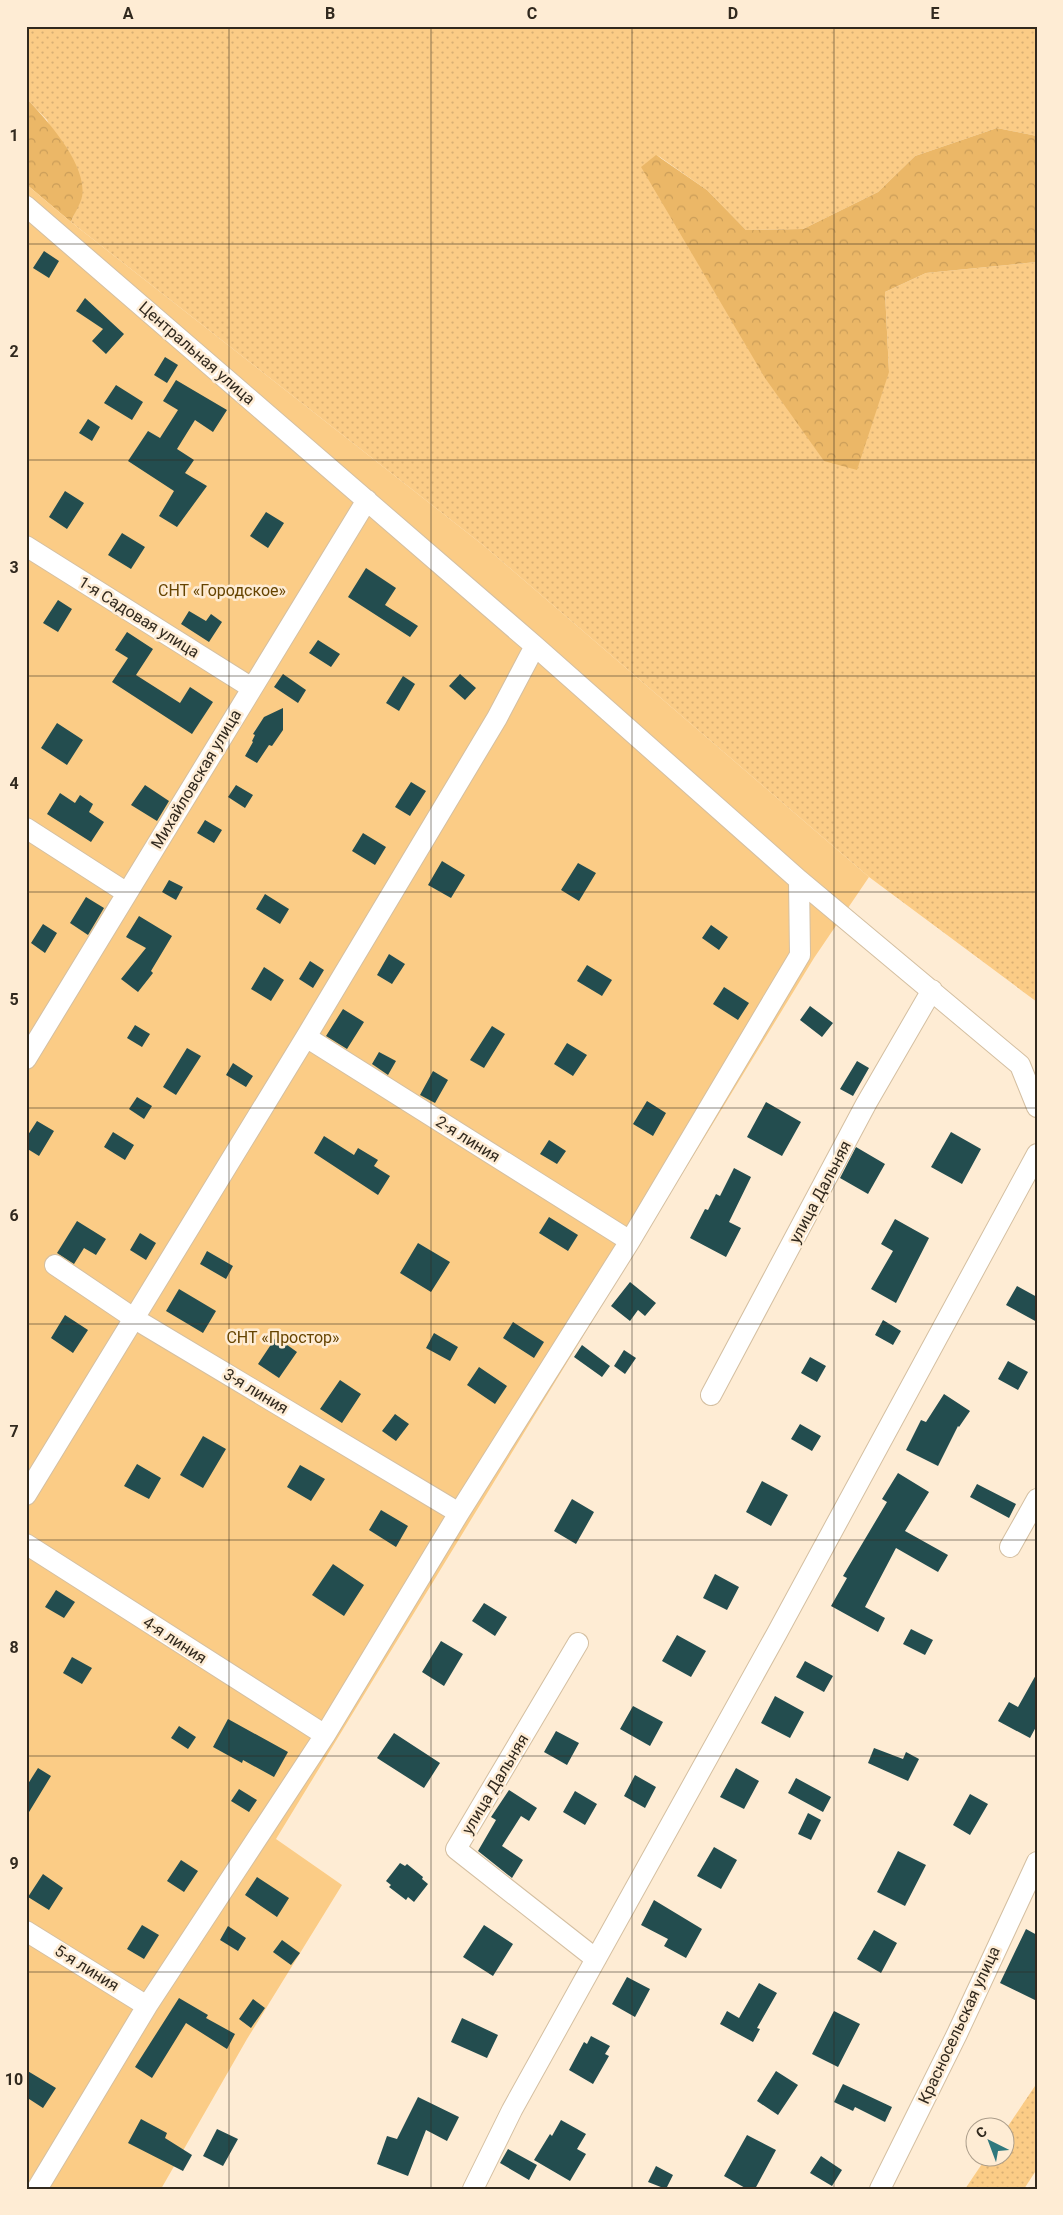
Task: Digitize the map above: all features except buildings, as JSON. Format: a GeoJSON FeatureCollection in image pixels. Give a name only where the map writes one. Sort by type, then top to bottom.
{"type":"FeatureCollection","features":[{"type":"Feature","properties":{"kind":"street","name":"Центральная улица"},"geometry":{"type":"LineString","coordinates":[[26,206],[535,646],[799,880],[1020,1065],[1037,1107]]}},
{"type":"Feature","properties":{"kind":"street","name":"Михайловская улица"},"geometry":{"type":"LineString","coordinates":[[26,1059],[367,500]]}},
{"type":"Feature","properties":{"kind":"street","name":"1-я Садовая улица"},"geometry":{"type":"LineString","coordinates":[[26,546],[252,688]]}},
{"type":"Feature","properties":{"kind":"street"},"geometry":{"type":"LineString","coordinates":[[26,1495],[306,1037],[497,718],[535,646]]}},
{"type":"Feature","properties":{"kind":"street"},"geometry":{"type":"LineString","coordinates":[[26,828],[127,893]]}},
{"type":"Feature","properties":{"kind":"street"},"geometry":{"type":"LineString","coordinates":[[37,2189],[147,2006],[325,1735],[459,1513],[630,1241],[800,955],[799,880]]}},
{"type":"Feature","properties":{"kind":"street","name":"улица Дальняя"},"geometry":{"type":"LineString","coordinates":[[711,1395],[866,1104],[932,990]]}},
{"type":"Feature","properties":{"kind":"street","name":"2-я линия"},"geometry":{"type":"LineString","coordinates":[[306,1037],[630,1241]]}},
{"type":"Feature","properties":{"kind":"street"},"geometry":{"type":"LineString","coordinates":[[473,2189],[512,2110],[777,1633],[903,1396],[1037,1154]]}},
{"type":"Feature","properties":{"kind":"street","name":"3-я линия"},"geometry":{"type":"LineString","coordinates":[[55,1265],[135,1319],[459,1513]]}},
{"type":"Feature","properties":{"kind":"street"},"geometry":{"type":"LineString","coordinates":[[1010,1547],[1037,1499]]}},
{"type":"Feature","properties":{"kind":"street","name":"4-я линия"},"geometry":{"type":"LineString","coordinates":[[26,1544],[325,1735]]}},
{"type":"Feature","properties":{"kind":"street","name":"улица Дальняя"},"geometry":{"type":"LineString","coordinates":[[578,1643],[456,1849],[596,1959]]}},
{"type":"Feature","properties":{"kind":"street","name":"Красносельская улица"},"geometry":{"type":"LineString","coordinates":[[880,2189],[957,2034],[1037,1862]]}},
{"type":"Feature","properties":{"kind":"street","name":"5-я линия"},"geometry":{"type":"LineString","coordinates":[[26,1931],[147,2006]]}},
{"type":"Feature","properties":{"kind":"green space"},"geometry":{"type":"Polygon","coordinates":[[[26,26],[1037,26],[1037,136],[997,128],[915,156],[878,192],[803,229],[746,230],[707,190],[657,155],[889,372],[885,292],[926,273],[1037,262],[1037,1002],[869,877],[483,545],[71,222],[82,196],[47,120],[26,98],[26,26]]]}},
{"type":"Feature","properties":{"kind":"green space"},"geometry":{"type":"Polygon","coordinates":[[[26,98],[55,131],[79,171],[82,197],[71,222],[26,184],[26,98]]]}},
{"type":"Feature","properties":{"kind":"green space"},"geometry":{"type":"Polygon","coordinates":[[[997,128],[1037,136],[1037,262],[926,273],[885,292],[889,372],[857,470],[824,461],[765,378],[641,167],[656,155],[707,190],[746,230],[803,229],[878,192],[915,156],[997,128]]]}},
{"type":"Feature","properties":{"kind":"green space","name":"СНТ «Простор»"},"geometry":{"type":"Polygon","coordinates":[[[26,184],[71,222],[483,545],[869,877],[814,958],[276,1839],[342,1885],[247,2039],[161,2189],[26,2189],[26,184]]]}},
{"type":"Feature","properties":{"kind":"green space"},"geometry":{"type":"Polygon","coordinates":[[[1037,2083],[1037,2169],[1024,2189],[965,2189],[979,2168],[1016,2168],[1016,2118],[1013,2118],[1037,2083]]]}},
{"type":"Feature","properties":{"kind":"park label","name":"СНТ «Городское»"},"geometry":{"type":"Point","coordinates":[222,590]}}]}
